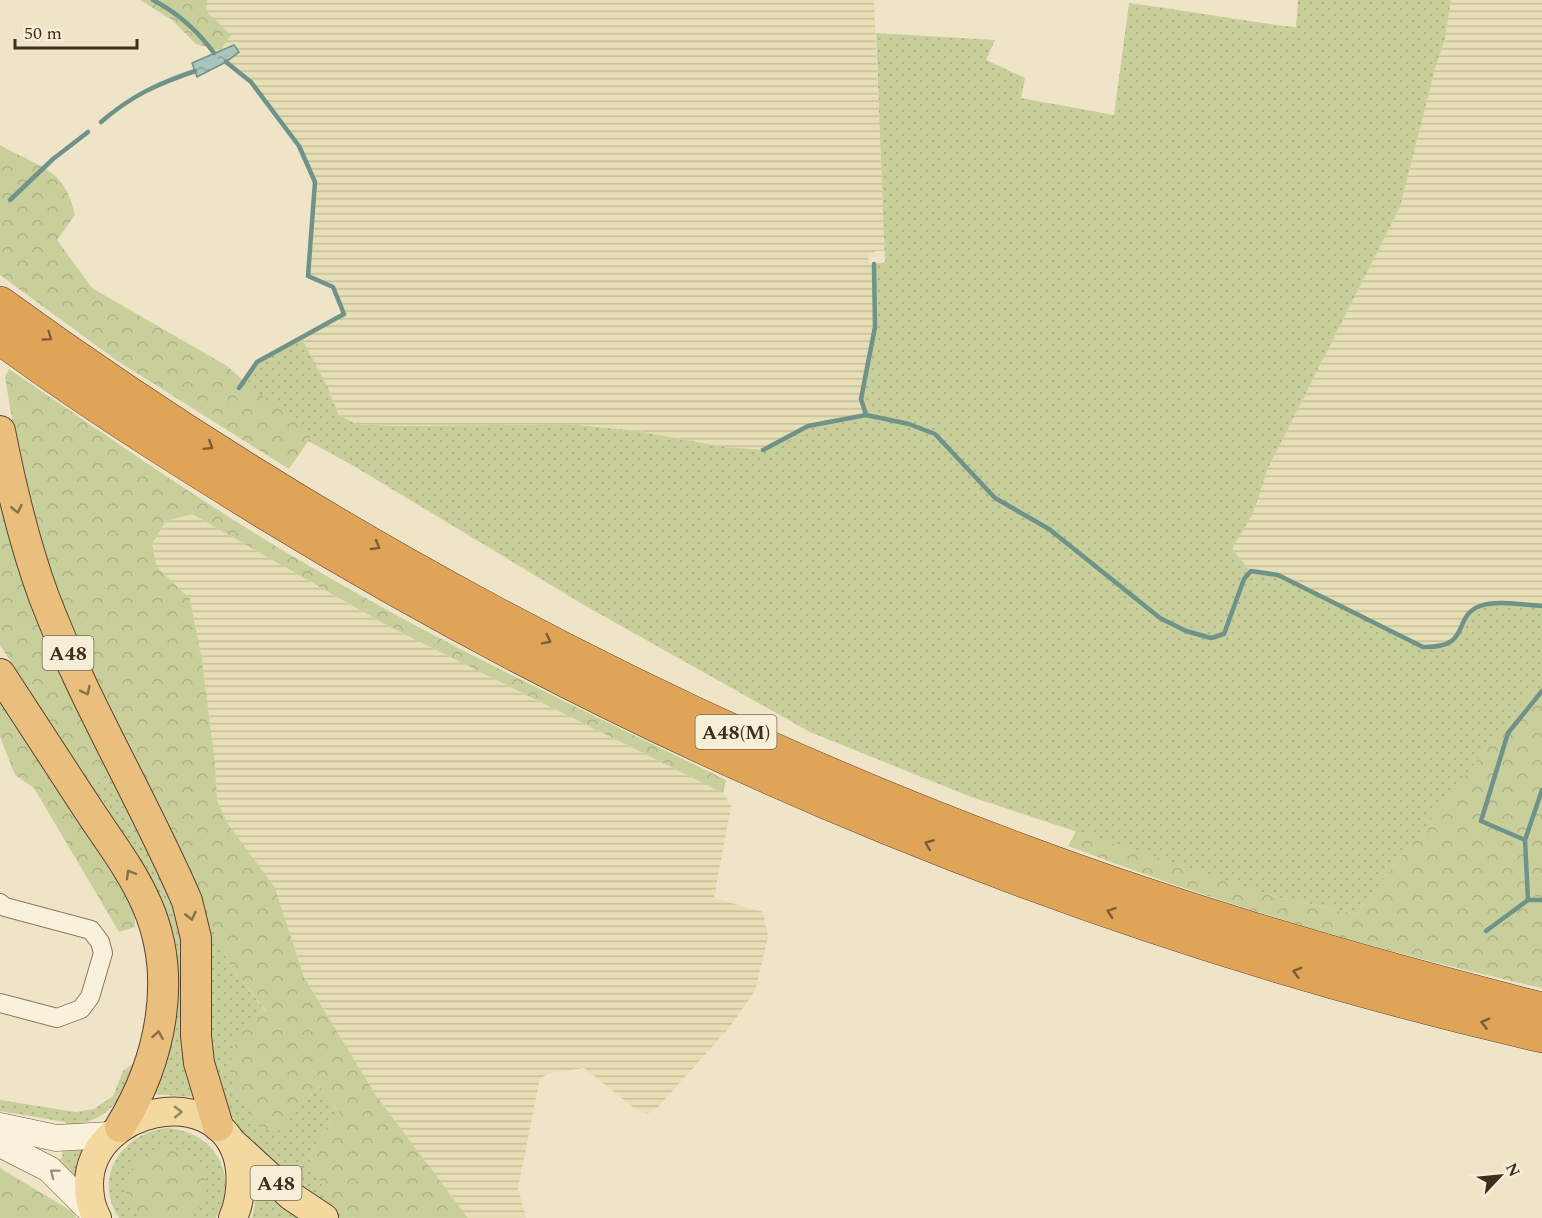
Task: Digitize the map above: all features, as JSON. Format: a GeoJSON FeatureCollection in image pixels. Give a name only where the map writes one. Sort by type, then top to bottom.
{"type":"FeatureCollection","features":[{"type":"Feature","properties":{"kind":"highway","name":"A48(M)"},"geometry":{"type":"LineString","coordinates":[[0,303],[180,427],[329,519],[529,631],[719,724],[930,815],[1131,890],[1349,958],[1542,1009]]}},
{"type":"Feature","properties":{"kind":"highway","name":"A48(M)"},"geometry":{"type":"LineString","coordinates":[[0,338],[168,453],[317,545],[485,639],[713,753],[974,863],[1128,918],[1284,968],[1441,1012],[1542,1036]]}},
{"type":"Feature","properties":{"kind":"highway","name":"A48"},"geometry":{"type":"LineString","coordinates":[[0,431],[19,520],[44,598],[187,901],[196,938],[196,1036],[199,1063],[225,1134]]}},
{"type":"Feature","properties":{"kind":"highway"},"geometry":{"type":"LineString","coordinates":[[0,674],[129,871],[155,926],[162,972],[159,1034],[143,1087],[115,1131]]}},
{"type":"Feature","properties":{"kind":"main road"},"geometry":{"type":"LineString","coordinates":[[0,1126],[56,1138],[115,1131],[142,1118],[182,1111],[193,1112],[225,1134],[239,1162],[239,1197],[233,1218]]}},
{"type":"Feature","properties":{"kind":"main road"},"geometry":{"type":"LineString","coordinates":[[96,1216],[89,1191],[90,1173],[96,1153],[115,1131]]}},
{"type":"Feature","properties":{"kind":"main road","name":"A48"},"geometry":{"type":"LineString","coordinates":[[225,1134],[291,1196],[324,1218]]}},
{"type":"Feature","properties":{"kind":"main road"},"geometry":{"type":"LineString","coordinates":[[0,1144],[49,1168],[96,1216]]}},
{"type":"Feature","properties":{"kind":"street"},"geometry":{"type":"LineString","coordinates":[[0,903],[5,907],[91,930],[100,942],[103,953],[90,997],[81,1009],[57,1018],[0,1003]]}},
{"type":"Feature","properties":{"kind":"shaded area"},"geometry":{"type":"Polygon","coordinates":[[[182,0],[874,0],[885,251],[876,251],[868,257],[869,263],[874,264],[875,327],[861,399],[866,415],[808,426],[763,450],[724,447],[638,431],[567,424],[395,426],[356,424],[339,415],[325,381],[301,338],[344,314],[333,287],[308,276],[315,182],[299,146],[251,82],[226,62],[238,52],[227,46],[214,53],[182,0]]]}},
{"type":"Feature","properties":{"kind":"shaded area"},"geometry":{"type":"Polygon","coordinates":[[[1451,0],[1542,0],[1542,606],[1480,606],[1469,613],[1456,640],[1439,647],[1423,647],[1278,575],[1251,571],[1232,549],[1252,513],[1268,468],[1400,207],[1435,69],[1445,39],[1451,0]]]}},
{"type":"Feature","properties":{"kind":"shaded area"},"geometry":{"type":"Polygon","coordinates":[[[192,514],[388,626],[723,793],[731,806],[714,898],[763,912],[768,937],[755,991],[729,1028],[658,1107],[647,1114],[634,1108],[584,1068],[551,1073],[540,1078],[518,1188],[526,1218],[468,1218],[375,1094],[304,977],[294,945],[227,823],[217,800],[215,763],[202,660],[190,599],[157,567],[152,544],[166,521],[192,514]]]}},
{"type":"Feature","properties":{"kind":"green space"},"geometry":{"type":"Polygon","coordinates":[[[140,0],[207,0],[206,11],[231,35],[220,50],[196,44],[172,20],[140,0]]]}},
{"type":"Feature","properties":{"kind":"green space"},"geometry":{"type":"Polygon","coordinates":[[[1298,0],[1451,0],[1445,39],[1435,69],[1400,207],[1268,468],[1253,513],[1232,549],[1251,571],[1278,575],[1423,647],[1449,643],[1471,611],[1480,606],[1502,603],[1542,606],[1542,691],[1535,688],[1356,914],[1280,898],[971,797],[810,732],[584,605],[352,465],[295,434],[239,388],[257,362],[301,338],[325,381],[339,415],[356,424],[395,426],[567,424],[638,431],[724,447],[763,450],[808,426],[866,415],[861,399],[875,327],[874,264],[885,262],[876,33],[995,40],[986,60],[1025,78],[1021,98],[1114,115],[1129,3],[1296,27],[1298,0]]]}},
{"type":"Feature","properties":{"kind":"green space"},"geometry":{"type":"Polygon","coordinates":[[[0,145],[48,170],[64,187],[75,215],[57,240],[92,288],[227,366],[254,390],[313,434],[289,469],[116,360],[0,275],[0,145]]]}},
{"type":"Feature","properties":{"kind":"green space"},"geometry":{"type":"Polygon","coordinates":[[[9,369],[221,512],[347,588],[508,673],[726,780],[723,793],[388,626],[192,514],[166,521],[152,544],[157,567],[190,599],[202,660],[215,763],[217,800],[227,823],[275,888],[304,977],[375,1094],[468,1218],[354,1218],[326,1191],[309,1157],[323,1132],[339,1112],[320,1087],[301,1104],[282,1131],[260,1128],[236,1089],[232,1079],[232,1057],[242,1025],[267,1012],[231,966],[104,698],[51,575],[29,498],[13,425],[5,377],[9,369]]]}},
{"type":"Feature","properties":{"kind":"green space"},"geometry":{"type":"Polygon","coordinates":[[[0,486],[43,637],[105,753],[106,774],[100,782],[89,784],[0,645],[0,486]]]}},
{"type":"Feature","properties":{"kind":"green space"},"geometry":{"type":"Polygon","coordinates":[[[1535,687],[1542,691],[1542,988],[1422,959],[1302,926],[1184,888],[1068,846],[1076,831],[1280,898],[1356,914],[1535,687]]]}},
{"type":"Feature","properties":{"kind":"green space"},"geometry":{"type":"Polygon","coordinates":[[[0,699],[134,902],[135,927],[119,932],[34,788],[15,775],[0,737],[0,699]]]}},
{"type":"Feature","properties":{"kind":"green space"},"geometry":{"type":"Polygon","coordinates":[[[105,753],[175,899],[185,953],[183,1064],[192,1097],[154,1094],[165,1061],[173,1009],[89,784],[100,782],[105,753]]]}},
{"type":"Feature","properties":{"kind":"green space"},"geometry":{"type":"Polygon","coordinates":[[[197,894],[231,966],[267,1013],[281,1131],[301,1104],[320,1087],[339,1112],[323,1132],[309,1157],[326,1191],[354,1218],[337,1218],[323,1209],[246,1137],[228,1111],[214,1076],[197,894]]]}},
{"type":"Feature","properties":{"kind":"green space"},"geometry":{"type":"Polygon","coordinates":[[[147,1039],[120,1097],[100,1116],[85,1123],[66,1127],[65,1122],[0,1111],[0,1100],[76,1112],[94,1109],[113,1096],[123,1071],[134,1063],[147,1039]]]}},
{"type":"Feature","properties":{"kind":"green space"},"geometry":{"type":"Polygon","coordinates":[[[169,1128],[186,1132],[200,1139],[219,1159],[224,1172],[225,1187],[223,1202],[216,1218],[119,1218],[111,1202],[109,1187],[111,1172],[117,1158],[138,1137],[169,1128]]]}},
{"type":"Feature","properties":{"kind":"green space"},"geometry":{"type":"Polygon","coordinates":[[[165,1146],[189,1156],[204,1174],[205,1196],[189,1218],[143,1218],[127,1198],[128,1176],[134,1166],[142,1157],[165,1146]]]}},
{"type":"Feature","properties":{"kind":"green space"},"geometry":{"type":"Polygon","coordinates":[[[63,1149],[84,1149],[76,1180],[55,1160],[62,1158],[63,1149]]]}},
{"type":"Feature","properties":{"kind":"green space"},"geometry":{"type":"Polygon","coordinates":[[[0,1168],[73,1212],[76,1218],[0,1218],[0,1168]]]}},
{"type":"Feature","properties":{"kind":"green space"},"geometry":{"type":"Polygon","coordinates":[[[256,1179],[303,1218],[252,1218],[257,1195],[256,1179]]]}},
{"type":"Feature","properties":{"kind":"water"},"geometry":{"type":"Polygon","coordinates":[[[234,45],[239,52],[226,62],[197,77],[192,63],[234,45]]]}},
{"type":"Feature","properties":{"kind":"waterway"},"geometry":{"type":"LineString","coordinates":[[153,0],[186,23],[214,53]]}},
{"type":"Feature","properties":{"kind":"waterway"},"geometry":{"type":"LineString","coordinates":[[226,62],[251,82],[299,146],[315,182],[308,276],[333,287],[344,314],[257,362],[239,388]]}},
{"type":"Feature","properties":{"kind":"waterway"},"geometry":{"type":"LineString","coordinates":[[101,122],[145,92],[195,71]]}},
{"type":"Feature","properties":{"kind":"waterway"},"geometry":{"type":"LineString","coordinates":[[10,200],[53,159],[88,132]]}},
{"type":"Feature","properties":{"kind":"waterway"},"geometry":{"type":"LineString","coordinates":[[866,415],[861,399],[875,327],[874,264]]}},
{"type":"Feature","properties":{"kind":"waterway"},"geometry":{"type":"LineString","coordinates":[[763,450],[808,426],[866,415],[909,424],[935,434],[995,498],[1049,529],[1160,618],[1186,631],[1211,638],[1224,634],[1244,579],[1251,571],[1278,575],[1423,647],[1449,643],[1471,611],[1480,606],[1502,603],[1542,606]]}},
{"type":"Feature","properties":{"kind":"waterway"},"geometry":{"type":"LineString","coordinates":[[1525,840],[1481,821],[1508,733],[1542,691]]}},
{"type":"Feature","properties":{"kind":"waterway"},"geometry":{"type":"LineString","coordinates":[[1528,900],[1525,840],[1542,790]]}},
{"type":"Feature","properties":{"kind":"waterway"},"geometry":{"type":"LineString","coordinates":[[1486,931],[1528,900],[1542,900]]}}]}
